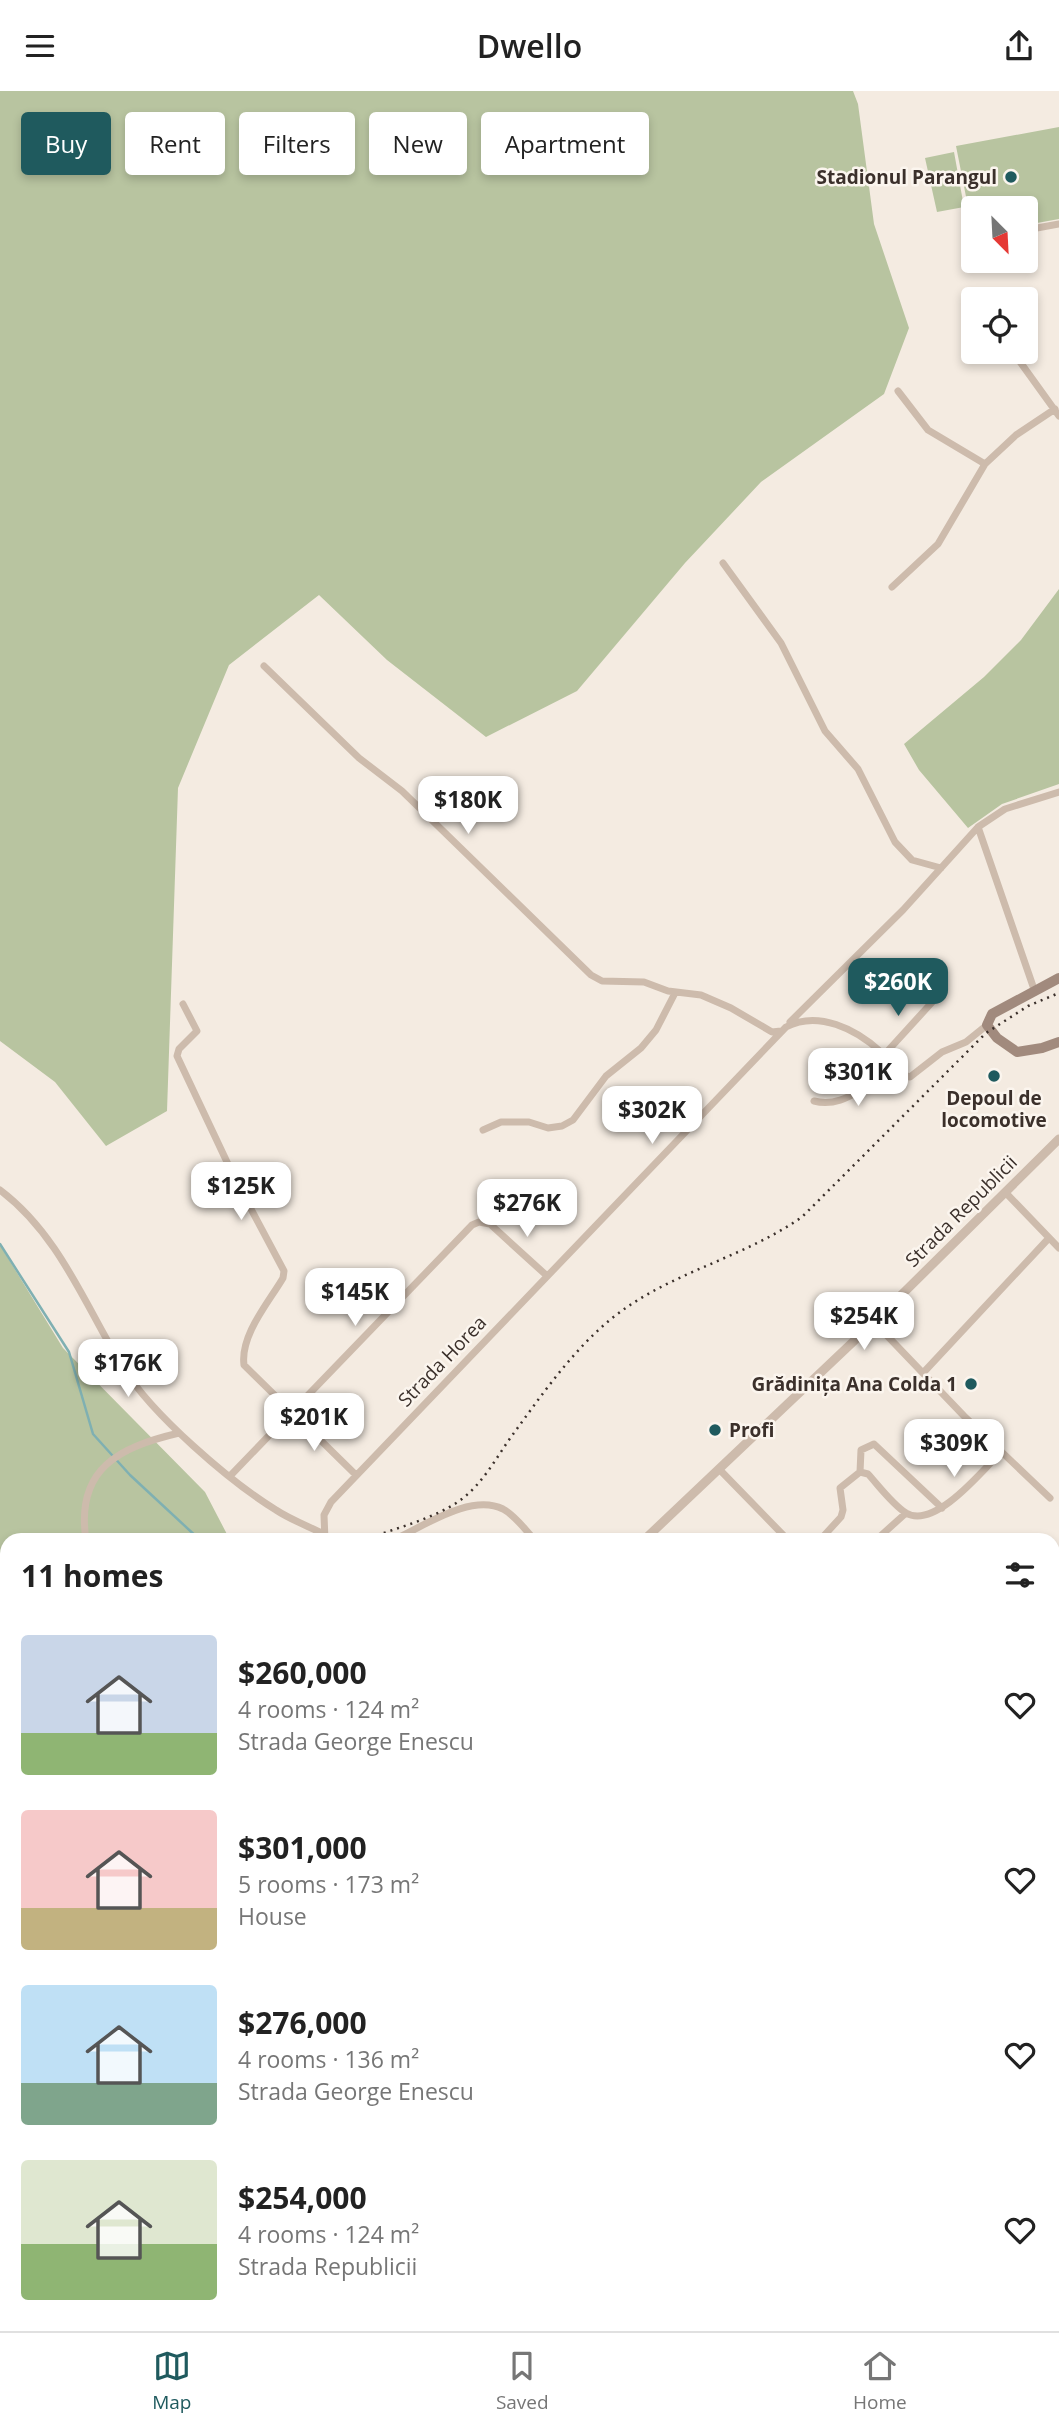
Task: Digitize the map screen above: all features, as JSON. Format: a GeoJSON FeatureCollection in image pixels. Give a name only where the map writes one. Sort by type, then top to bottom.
{"type":"FeatureCollection","features":[{"type":"Feature","properties":{"kind":"main road"},"geometry":{"type":"LineString","coordinates":[[1059,978],[992,1014],[987,1025],[997,1038],[1017,1052],[1059,1042]]}},
{"type":"Feature","properties":{"kind":"street"},"geometry":{"type":"LineString","coordinates":[[1038,228],[1059,224]]}},
{"type":"Feature","properties":{"kind":"street"},"geometry":{"type":"LineString","coordinates":[[892,587],[938,544],[985,464],[1016,435],[1057,413],[1022,364]]}},
{"type":"Feature","properties":{"kind":"street"},"geometry":{"type":"LineString","coordinates":[[898,391],[928,430],[985,464]]}},
{"type":"Feature","properties":{"kind":"street"},"geometry":{"type":"LineString","coordinates":[[723,563],[782,643],[825,731],[858,769],[895,842],[912,860],[941,869]]}},
{"type":"Feature","properties":{"kind":"street"},"geometry":{"type":"LineString","coordinates":[[264,666],[359,758],[402,792],[592,975],[602,981],[644,982],[675,993],[708,998],[772,1032],[781,1032],[799,1020],[822,1020],[859,1036],[884,1055],[902,1074]]}},
{"type":"Feature","properties":{"kind":"street","name":"Strada Horea"},"geometry":{"type":"LineString","coordinates":[[324,1533],[325,1510],[356,1475],[941,869],[971,834],[1005,809],[1059,792]]}},
{"type":"Feature","properties":{"kind":"street"},"geometry":{"type":"LineString","coordinates":[[978,827],[1035,992]]}},
{"type":"Feature","properties":{"kind":"street"},"geometry":{"type":"LineString","coordinates":[[484,1130],[501,1122],[529,1122],[548,1128],[562,1126],[573,1120],[606,1076],[641,1048],[656,1030],[675,993]]}},
{"type":"Feature","properties":{"kind":"street"},"geometry":{"type":"LineString","coordinates":[[884,1055],[935,999]]}},
{"type":"Feature","properties":{"kind":"street"},"geometry":{"type":"LineString","coordinates":[[183,1004],[197,1031],[179,1049],[177,1056],[235,1179],[284,1271],[283,1278],[252,1331],[245,1349],[244,1365],[356,1475]]}},
{"type":"Feature","properties":{"kind":"street"},"geometry":{"type":"LineString","coordinates":[[814,1101],[835,1102],[885,1076],[915,1076],[942,1052],[966,1042],[987,1025]]}},
{"type":"Feature","properties":{"kind":"street","name":"Strada Republicii"},"geometry":{"type":"LineString","coordinates":[[651,1533],[874,1322],[1059,1139]]}},
{"type":"Feature","properties":{"kind":"street"},"geometry":{"type":"LineString","coordinates":[[0,1190],[27,1215],[58,1254],[129,1377],[179,1433],[278,1511],[317,1533]]}},
{"type":"Feature","properties":{"kind":"street"},"geometry":{"type":"LineString","coordinates":[[1005,1192],[1059,1248]]}},
{"type":"Feature","properties":{"kind":"street"},"geometry":{"type":"LineString","coordinates":[[231,1475],[472,1225],[484,1221],[490,1224],[547,1275]]}},
{"type":"Feature","properties":{"kind":"street"},"geometry":{"type":"LineString","coordinates":[[923,1374],[1049,1238]]}},
{"type":"Feature","properties":{"kind":"street"},"geometry":{"type":"LineString","coordinates":[[874,1322],[1001,1452],[1050,1497]]}},
{"type":"Feature","properties":{"kind":"street"},"geometry":{"type":"LineString","coordinates":[[86,1533],[88,1496],[93,1483],[113,1457],[131,1447],[179,1433]]}},
{"type":"Feature","properties":{"kind":"street"},"geometry":{"type":"LineString","coordinates":[[860,1472],[861,1450],[874,1444],[942,1508]]}},
{"type":"Feature","properties":{"kind":"street"},"geometry":{"type":"LineString","coordinates":[[860,1472],[868,1474],[906,1513],[920,1516],[942,1508],[1001,1452]]}},
{"type":"Feature","properties":{"kind":"street"},"geometry":{"type":"LineString","coordinates":[[719,1469],[778,1533]]}},
{"type":"Feature","properties":{"kind":"street"},"geometry":{"type":"LineString","coordinates":[[826,1533],[841,1517],[843,1510],[839,1488],[860,1472]]}},
{"type":"Feature","properties":{"kind":"street"},"geometry":{"type":"LineString","coordinates":[[409,1533],[471,1506],[486,1504],[502,1509],[528,1533]]}},
{"type":"Feature","properties":{"kind":"street"},"geometry":{"type":"LineString","coordinates":[[884,1533],[906,1513]]}},
{"type":"Feature","properties":{"kind":"green space"},"geometry":{"type":"Polygon","coordinates":[[[0,91],[853,91],[858,104],[874,224],[909,328],[884,394],[761,482],[685,563],[577,691],[486,737],[387,660],[319,595],[229,665],[178,788],[167,1111],[106,1146],[55,1082],[0,1041],[0,91]]]}},
{"type":"Feature","properties":{"kind":"green space","name":"Stadionul Parangul"},"geometry":{"type":"Polygon","coordinates":[[[1059,127],[1059,219],[1038,223],[1038,196],[966,196],[956,146],[1059,127]]]}},
{"type":"Feature","properties":{"kind":"green space"},"geometry":{"type":"Polygon","coordinates":[[[954,152],[962,196],[961,208],[937,212],[925,158],[954,152]]]}},
{"type":"Feature","properties":{"kind":"green space"},"geometry":{"type":"Polygon","coordinates":[[[1059,589],[1059,784],[1002,804],[968,828],[919,770],[904,744],[984,677],[1021,640],[1059,589]]]}},
{"type":"Feature","properties":{"kind":"green space"},"geometry":{"type":"Polygon","coordinates":[[[0,1245],[63,1348],[205,1492],[226,1533],[0,1533],[0,1245]]]}},
{"type":"Feature","properties":{"kind":"waterway"},"geometry":{"type":"LineString","coordinates":[[0,1244],[69,1352],[93,1434],[130,1475],[192,1533]]}},
{"type":"Feature","properties":{"kind":"railway"},"geometry":{"type":"LineString","coordinates":[[384,1533],[432,1516],[471,1491],[557,1375],[611,1319],[657,1289],[755,1244],[802,1217],[986,1033],[1028,1006],[1059,993]]}},
{"type":"Feature","properties":{"kind":"place","name":"Stadionul Parangul"},"geometry":{"type":"Point","coordinates":[1011,177]}},
{"type":"Feature","properties":{"kind":"place","name":"Depoul de locomotive"},"geometry":{"type":"Point","coordinates":[994,1076]}},
{"type":"Feature","properties":{"kind":"place","name":"Grădinița Ana Colda 1"},"geometry":{"type":"Point","coordinates":[971,1384]}},
{"type":"Feature","properties":{"kind":"place","name":"Profi"},"geometry":{"type":"Point","coordinates":[715,1430]}}]}
